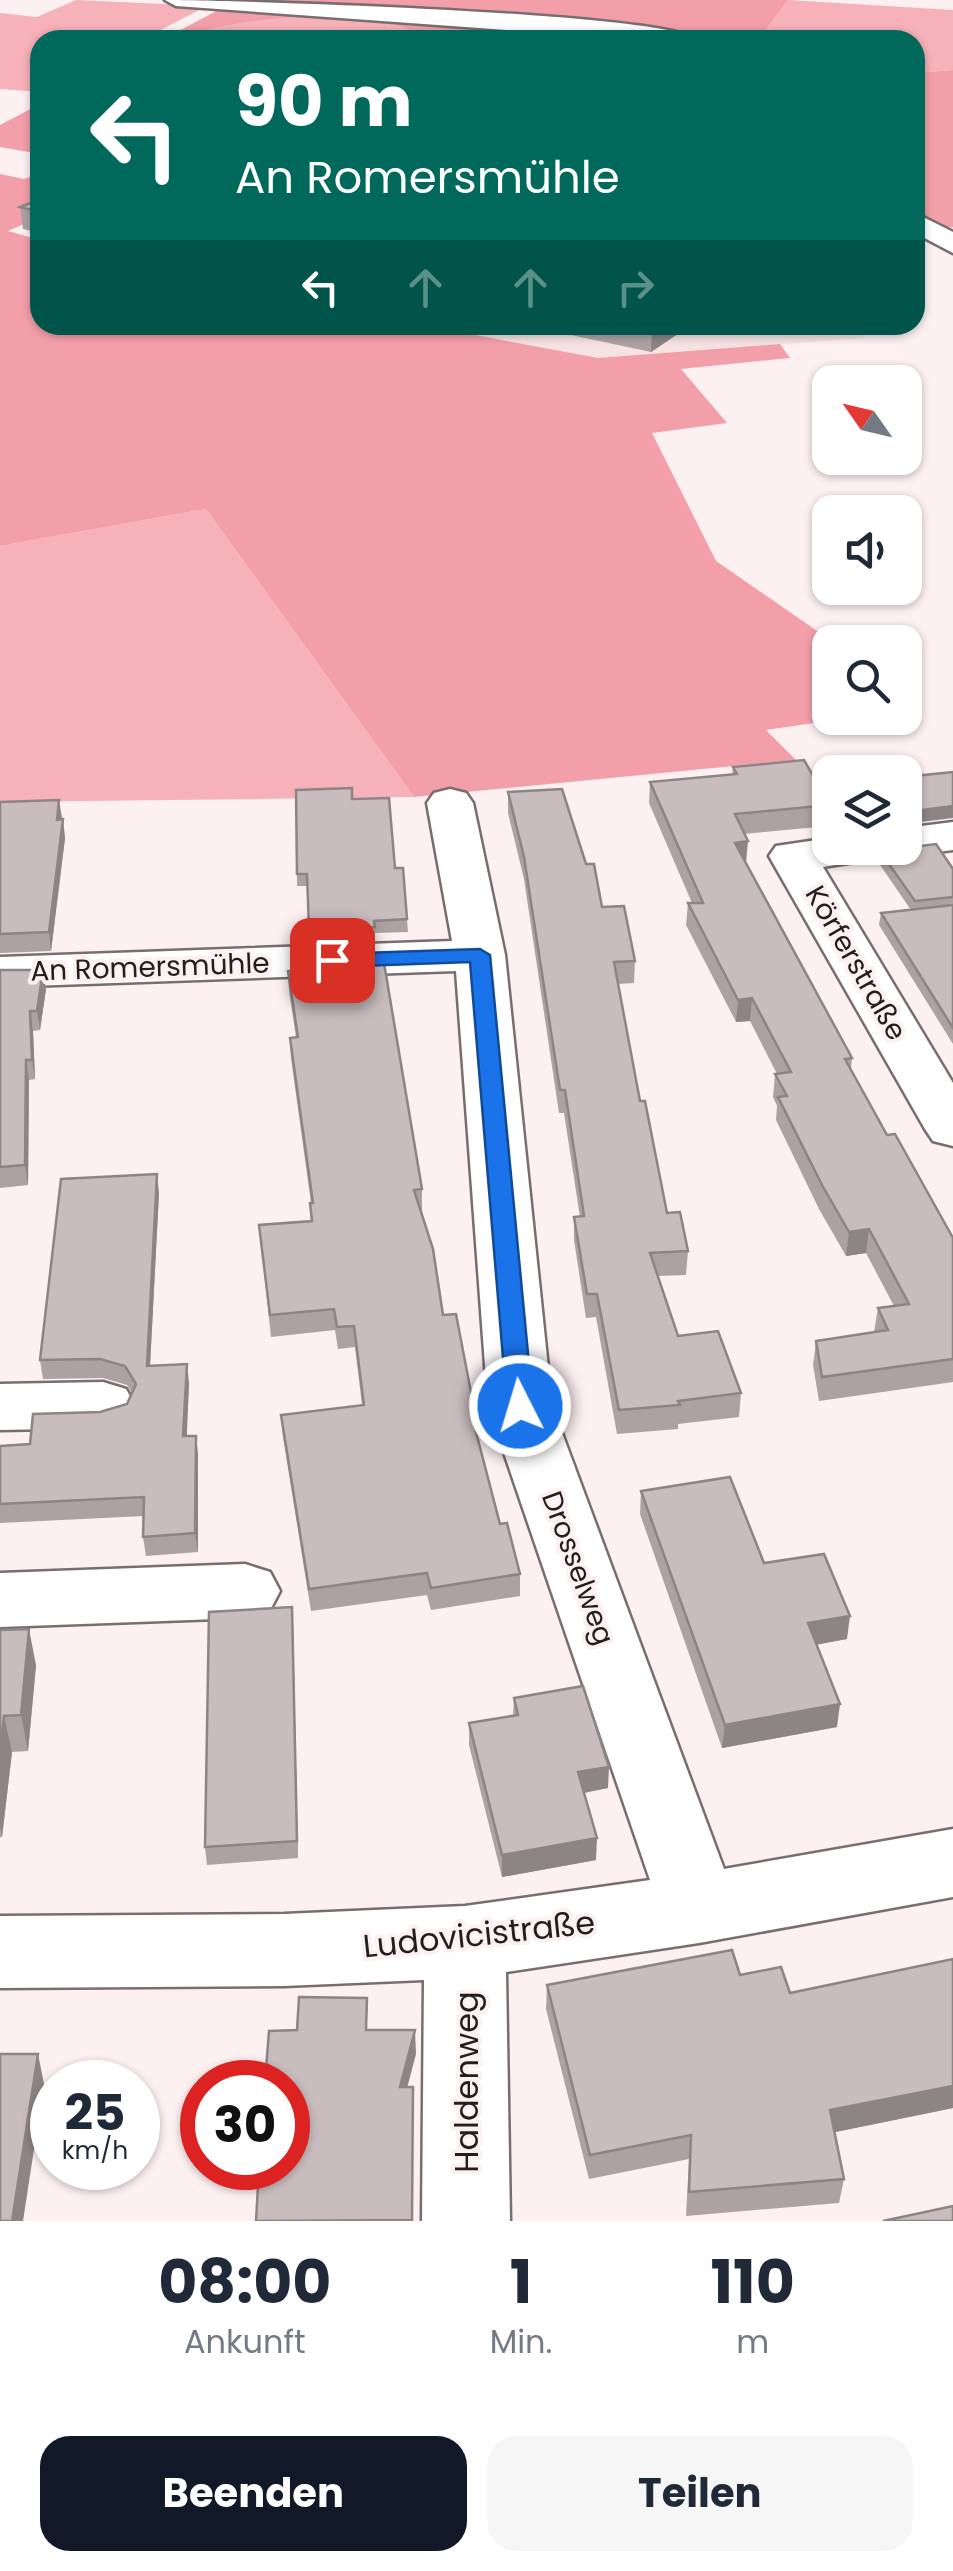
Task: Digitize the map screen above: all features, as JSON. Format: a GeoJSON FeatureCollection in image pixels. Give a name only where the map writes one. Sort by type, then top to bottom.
{"type":"FeatureCollection","features":[{"type":"Feature","properties":{"kind":"street"},"geometry":{"type":"LineString","coordinates":[[176,0],[626,30]]}},
{"type":"Feature","properties":{"kind":"street"},"geometry":{"type":"LineString","coordinates":[[925,227],[953,244]]}},
{"type":"Feature","properties":{"kind":"street","name":"Drosselweg"},"geometry":{"type":"LineString","coordinates":[[450,803],[480,955],[520,1406],[699,1908]]}},
{"type":"Feature","properties":{"kind":"street"},"geometry":{"type":"LineString","coordinates":[[922,840],[953,836]]}},
{"type":"Feature","properties":{"kind":"street","name":"Körferstraße"},"geometry":{"type":"LineString","coordinates":[[812,854],[793,856],[953,1130]]}},
{"type":"Feature","properties":{"kind":"street","name":"An Romersmühle"},"geometry":{"type":"LineString","coordinates":[[0,972],[480,955]]}},
{"type":"Feature","properties":{"kind":"street"},"geometry":{"type":"LineString","coordinates":[[0,1407],[103,1405]]}},
{"type":"Feature","properties":{"kind":"street"},"geometry":{"type":"LineString","coordinates":[[0,1600],[245,1591]]}},
{"type":"Feature","properties":{"kind":"street","name":"Ludovicistraße"},"geometry":{"type":"LineString","coordinates":[[0,1952],[284,1950],[466,1942],[699,1908],[953,1863]]}},
{"type":"Feature","properties":{"kind":"street","name":"Haldenweg"},"geometry":{"type":"LineString","coordinates":[[466,1942],[466,2221]]}},
{"type":"Feature","properties":{"kind":"shaded area"},"geometry":{"type":"Polygon","coordinates":[[[76,0],[207,6],[160,30],[30,30],[30,91],[0,89],[0,13],[37,17],[76,0]]]}},
{"type":"Feature","properties":{"kind":"shaded area"},"geometry":{"type":"Polygon","coordinates":[[[216,0],[788,0],[766,30],[410,30],[356,17],[301,16],[207,30],[181,30],[218,10],[255,3],[216,0]]]}},
{"type":"Feature","properties":{"kind":"shaded area"},"geometry":{"type":"Polygon","coordinates":[[[788,0],[953,10],[953,70],[925,72],[925,30],[766,30],[788,0]]]}},
{"type":"Feature","properties":{"kind":"shaded area"},"geometry":{"type":"Polygon","coordinates":[[[235,8],[477,28],[474,30],[196,30],[235,8]]]}},
{"type":"Feature","properties":{"kind":"shaded area"},"geometry":{"type":"Polygon","coordinates":[[[953,70],[953,227],[944,228],[925,218],[925,72],[953,70]]]}},
{"type":"Feature","properties":{"kind":"shaded area"},"geometry":{"type":"Polygon","coordinates":[[[30,109],[30,152],[0,147],[0,125],[30,109]]]}},
{"type":"Feature","properties":{"kind":"shaded area"},"geometry":{"type":"Polygon","coordinates":[[[0,174],[30,177],[30,221],[8,231],[30,237],[30,335],[475,335],[598,358],[780,344],[790,358],[681,369],[727,423],[652,433],[716,561],[812,627],[812,723],[766,730],[796,760],[414,797],[206,509],[0,546],[0,174]]]}},
{"type":"Feature","properties":{"kind":"shaded area"},"geometry":{"type":"Polygon","coordinates":[[[475,335],[865,338],[598,358],[475,335]]]}},
{"type":"Feature","properties":{"kind":"shaded area"},"geometry":{"type":"Polygon","coordinates":[[[206,509],[414,797],[0,802],[0,546],[206,509]]]}},
{"type":"Feature","properties":{"kind":"building"},"geometry":{"type":"Polygon","coordinates":[[[804,760],[812,774],[812,807],[735,814],[748,841],[735,843],[852,1058],[845,1059],[887,1135],[895,1134],[953,1238],[953,1359],[822,1377],[816,1341],[888,1330],[878,1308],[909,1304],[869,1229],[849,1232],[822,1185],[778,1097],[787,1096],[775,1074],[791,1072],[752,998],[738,1000],[688,903],[703,903],[650,782],[737,774],[733,767],[804,760]]]}},
{"type":"Feature","properties":{"kind":"building"},"geometry":{"type":"Polygon","coordinates":[[[953,772],[953,806],[922,810],[922,775],[953,772]]]}},
{"type":"Feature","properties":{"kind":"building"},"geometry":{"type":"Polygon","coordinates":[[[352,788],[352,799],[389,798],[395,868],[403,868],[407,919],[374,921],[375,927],[309,930],[307,874],[297,874],[296,790],[352,788]]]}},
{"type":"Feature","properties":{"kind":"building"},"geometry":{"type":"Polygon","coordinates":[[[562,789],[586,864],[594,864],[602,907],[624,906],[635,961],[614,962],[640,1101],[645,1101],[667,1213],[680,1212],[688,1251],[650,1253],[678,1336],[718,1331],[741,1393],[678,1401],[680,1405],[619,1410],[597,1294],[587,1294],[574,1217],[584,1216],[565,1090],[560,1090],[524,857],[508,792],[562,789]]]}},
{"type":"Feature","properties":{"kind":"building"},"geometry":{"type":"Polygon","coordinates":[[[59,800],[57,820],[63,819],[49,932],[0,934],[0,802],[59,800]]]}},
{"type":"Feature","properties":{"kind":"building"},"geometry":{"type":"Polygon","coordinates":[[[936,844],[953,869],[953,897],[915,901],[890,865],[922,865],[922,846],[936,844]]]}},
{"type":"Feature","properties":{"kind":"building"},"geometry":{"type":"Polygon","coordinates":[[[953,905],[953,1028],[881,913],[953,905]]]}},
{"type":"Feature","properties":{"kind":"building"},"geometry":{"type":"Polygon","coordinates":[[[383,957],[422,1189],[414,1190],[433,1249],[443,1315],[456,1314],[474,1408],[470,1409],[500,1524],[507,1523],[520,1574],[431,1588],[427,1573],[309,1589],[281,1415],[364,1405],[354,1326],[337,1327],[334,1309],[270,1315],[259,1225],[312,1221],[313,1203],[290,1038],[298,1037],[288,971],[310,969],[310,960],[383,957]]]}},
{"type":"Feature","properties":{"kind":"building"},"geometry":{"type":"Polygon","coordinates":[[[0,970],[43,970],[37,1011],[30,1011],[32,1060],[26,1060],[25,1165],[0,1167],[0,970]]]}},
{"type":"Feature","properties":{"kind":"building"},"geometry":{"type":"Polygon","coordinates":[[[157,1174],[147,1366],[187,1364],[183,1436],[196,1436],[195,1533],[143,1537],[144,1497],[0,1504],[0,1446],[30,1444],[33,1414],[100,1412],[127,1404],[136,1384],[125,1366],[100,1359],[40,1360],[61,1179],[157,1174]]]}},
{"type":"Feature","properties":{"kind":"building"},"geometry":{"type":"Polygon","coordinates":[[[730,1477],[764,1563],[824,1554],[850,1616],[808,1623],[840,1704],[725,1725],[641,1491],[730,1477]]]}},
{"type":"Feature","properties":{"kind":"building"},"geometry":{"type":"Polygon","coordinates":[[[292,1607],[297,1841],[205,1847],[209,1612],[292,1607]]]}},
{"type":"Feature","properties":{"kind":"building"},"geometry":{"type":"Polygon","coordinates":[[[29,1629],[21,1715],[4,1716],[0,1753],[0,1630],[29,1629]]]}},
{"type":"Feature","properties":{"kind":"building"},"geometry":{"type":"Polygon","coordinates":[[[583,1686],[609,1767],[578,1772],[597,1838],[502,1855],[469,1723],[518,1715],[514,1698],[583,1686]]]}},
{"type":"Feature","properties":{"kind":"building"},"geometry":{"type":"Polygon","coordinates":[[[732,1950],[740,1975],[781,1967],[790,1993],[953,1959],[953,2086],[830,2110],[844,2179],[689,2192],[691,2135],[590,2155],[547,1985],[732,1950]]]}},
{"type":"Feature","properties":{"kind":"building"},"geometry":{"type":"Polygon","coordinates":[[[299,1997],[367,1998],[366,2030],[415,2030],[400,2087],[413,2087],[412,2220],[256,2221],[258,2190],[310,2190],[310,2060],[267,2060],[269,2031],[297,2030],[299,1997]]]}},
{"type":"Feature","properties":{"kind":"building"},"geometry":{"type":"Polygon","coordinates":[[[0,2054],[38,2054],[37,2060],[30,2060],[30,2105],[12,2221],[0,2221],[0,2054]]]}},
{"type":"Feature","properties":{"kind":"building"},"geometry":{"type":"Polygon","coordinates":[[[953,2206],[953,2221],[883,2221],[953,2206]]]}},
{"type":"Feature","properties":{"kind":"route"},"geometry":{"type":"LineString","coordinates":[[332,960],[480,955],[520,1406]]}}]}
